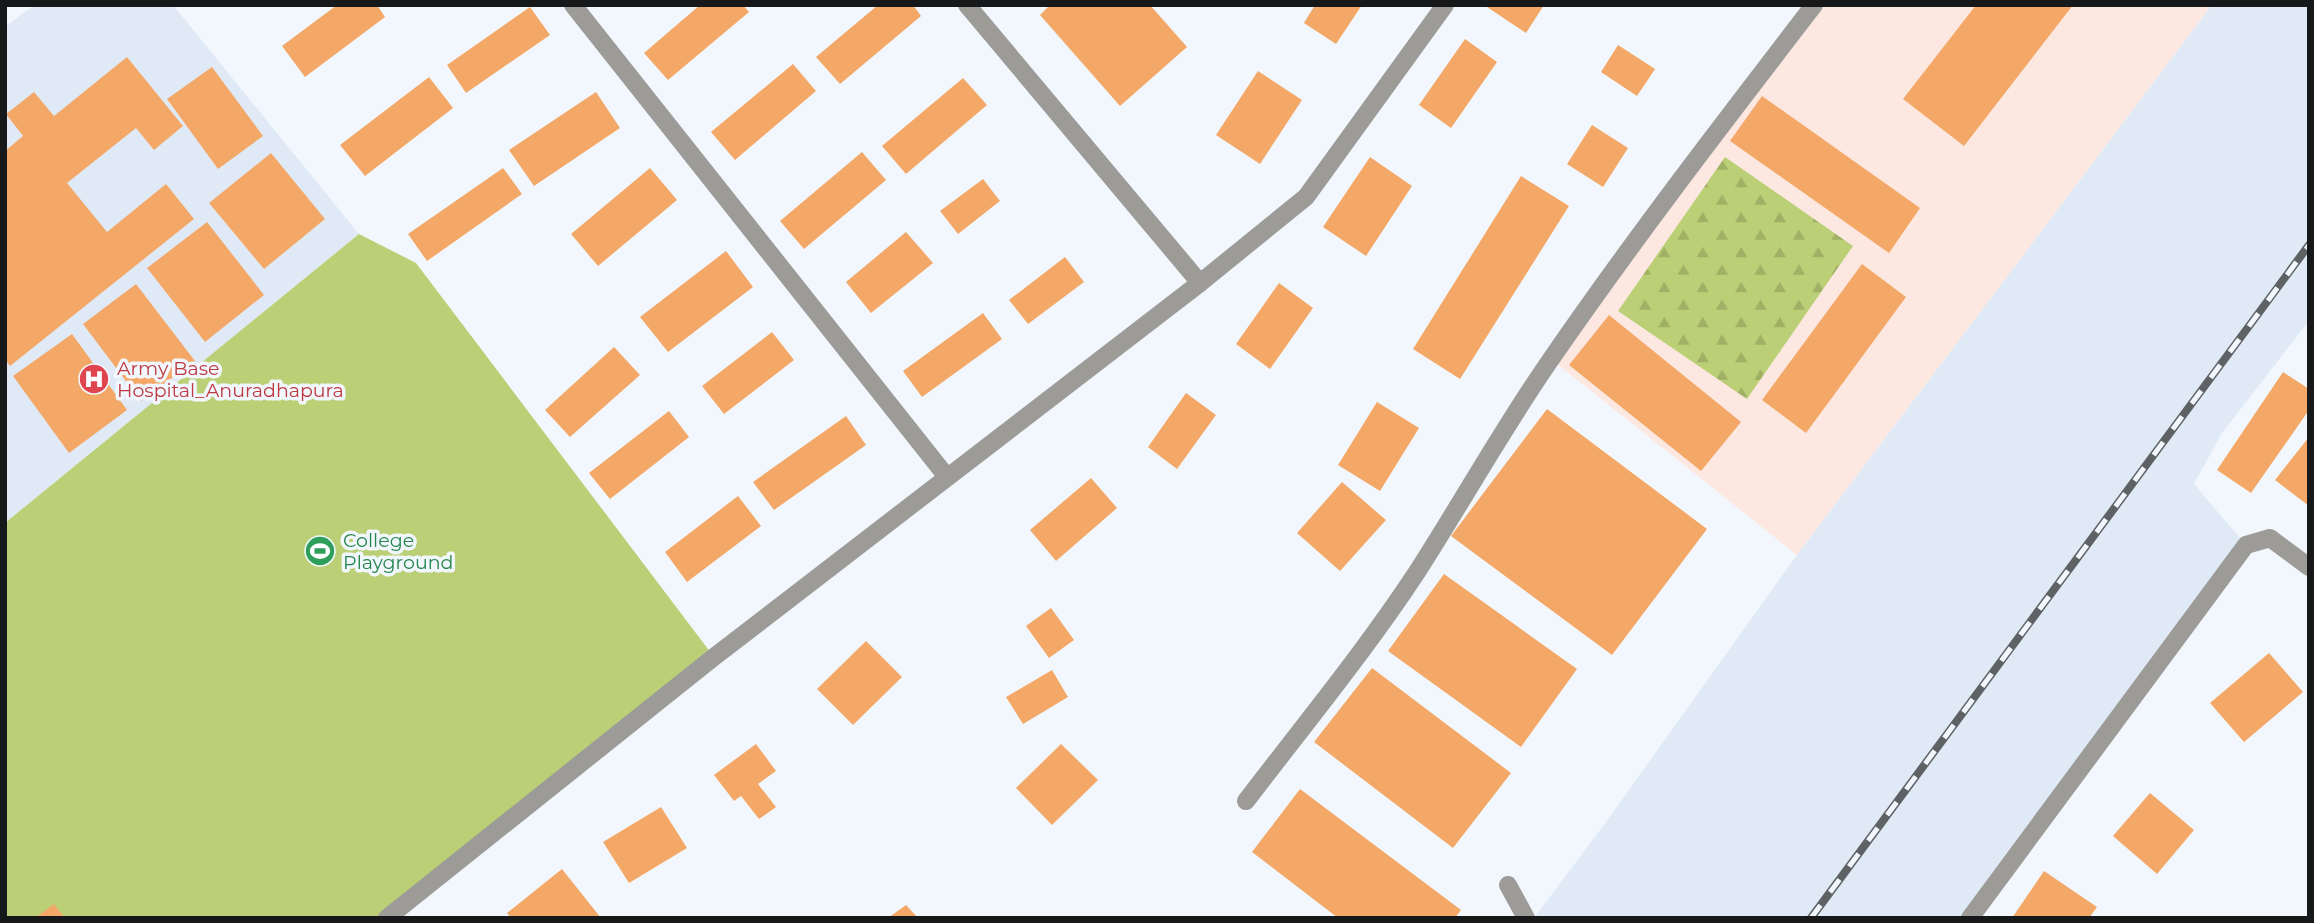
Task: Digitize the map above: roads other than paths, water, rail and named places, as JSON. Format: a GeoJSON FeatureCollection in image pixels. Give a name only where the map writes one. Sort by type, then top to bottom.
{"type":"FeatureCollection","features":[{"type":"Feature","properties":{"kind":"street"},"geometry":{"type":"LineString","coordinates":[[573,5],[947,477]]}},
{"type":"Feature","properties":{"kind":"street"},"geometry":{"type":"LineString","coordinates":[[967,5],[1200,283]]}},
{"type":"Feature","properties":{"kind":"street"},"geometry":{"type":"LineString","coordinates":[[387,918],[714,657],[1200,283],[1306,197],[1446,5]]}},
{"type":"Feature","properties":{"kind":"street"},"geometry":{"type":"LineString","coordinates":[[1246,801],[1360,652],[1416,573],[1551,359],[1711,139],[1814,5]]}},
{"type":"Feature","properties":{"kind":"street"},"geometry":{"type":"LineString","coordinates":[[1970,918],[2246,545],[2270,538],[2309,567]]}},
{"type":"Feature","properties":{"kind":"street"},"geometry":{"type":"LineString","coordinates":[[1508,885],[1526,918]]}},
{"type":"Feature","properties":{"kind":"railway"},"geometry":{"type":"LineString","coordinates":[[1811,918],[2309,245]]}},
{"type":"Feature","properties":{"kind":"place","name":"Army Base Hospital_Anuradhapura"},"geometry":{"type":"Point","coordinates":[94,379]}},
{"type":"Feature","properties":{"kind":"place","name":"College Playground"},"geometry":{"type":"Point","coordinates":[320,551]}}]}
